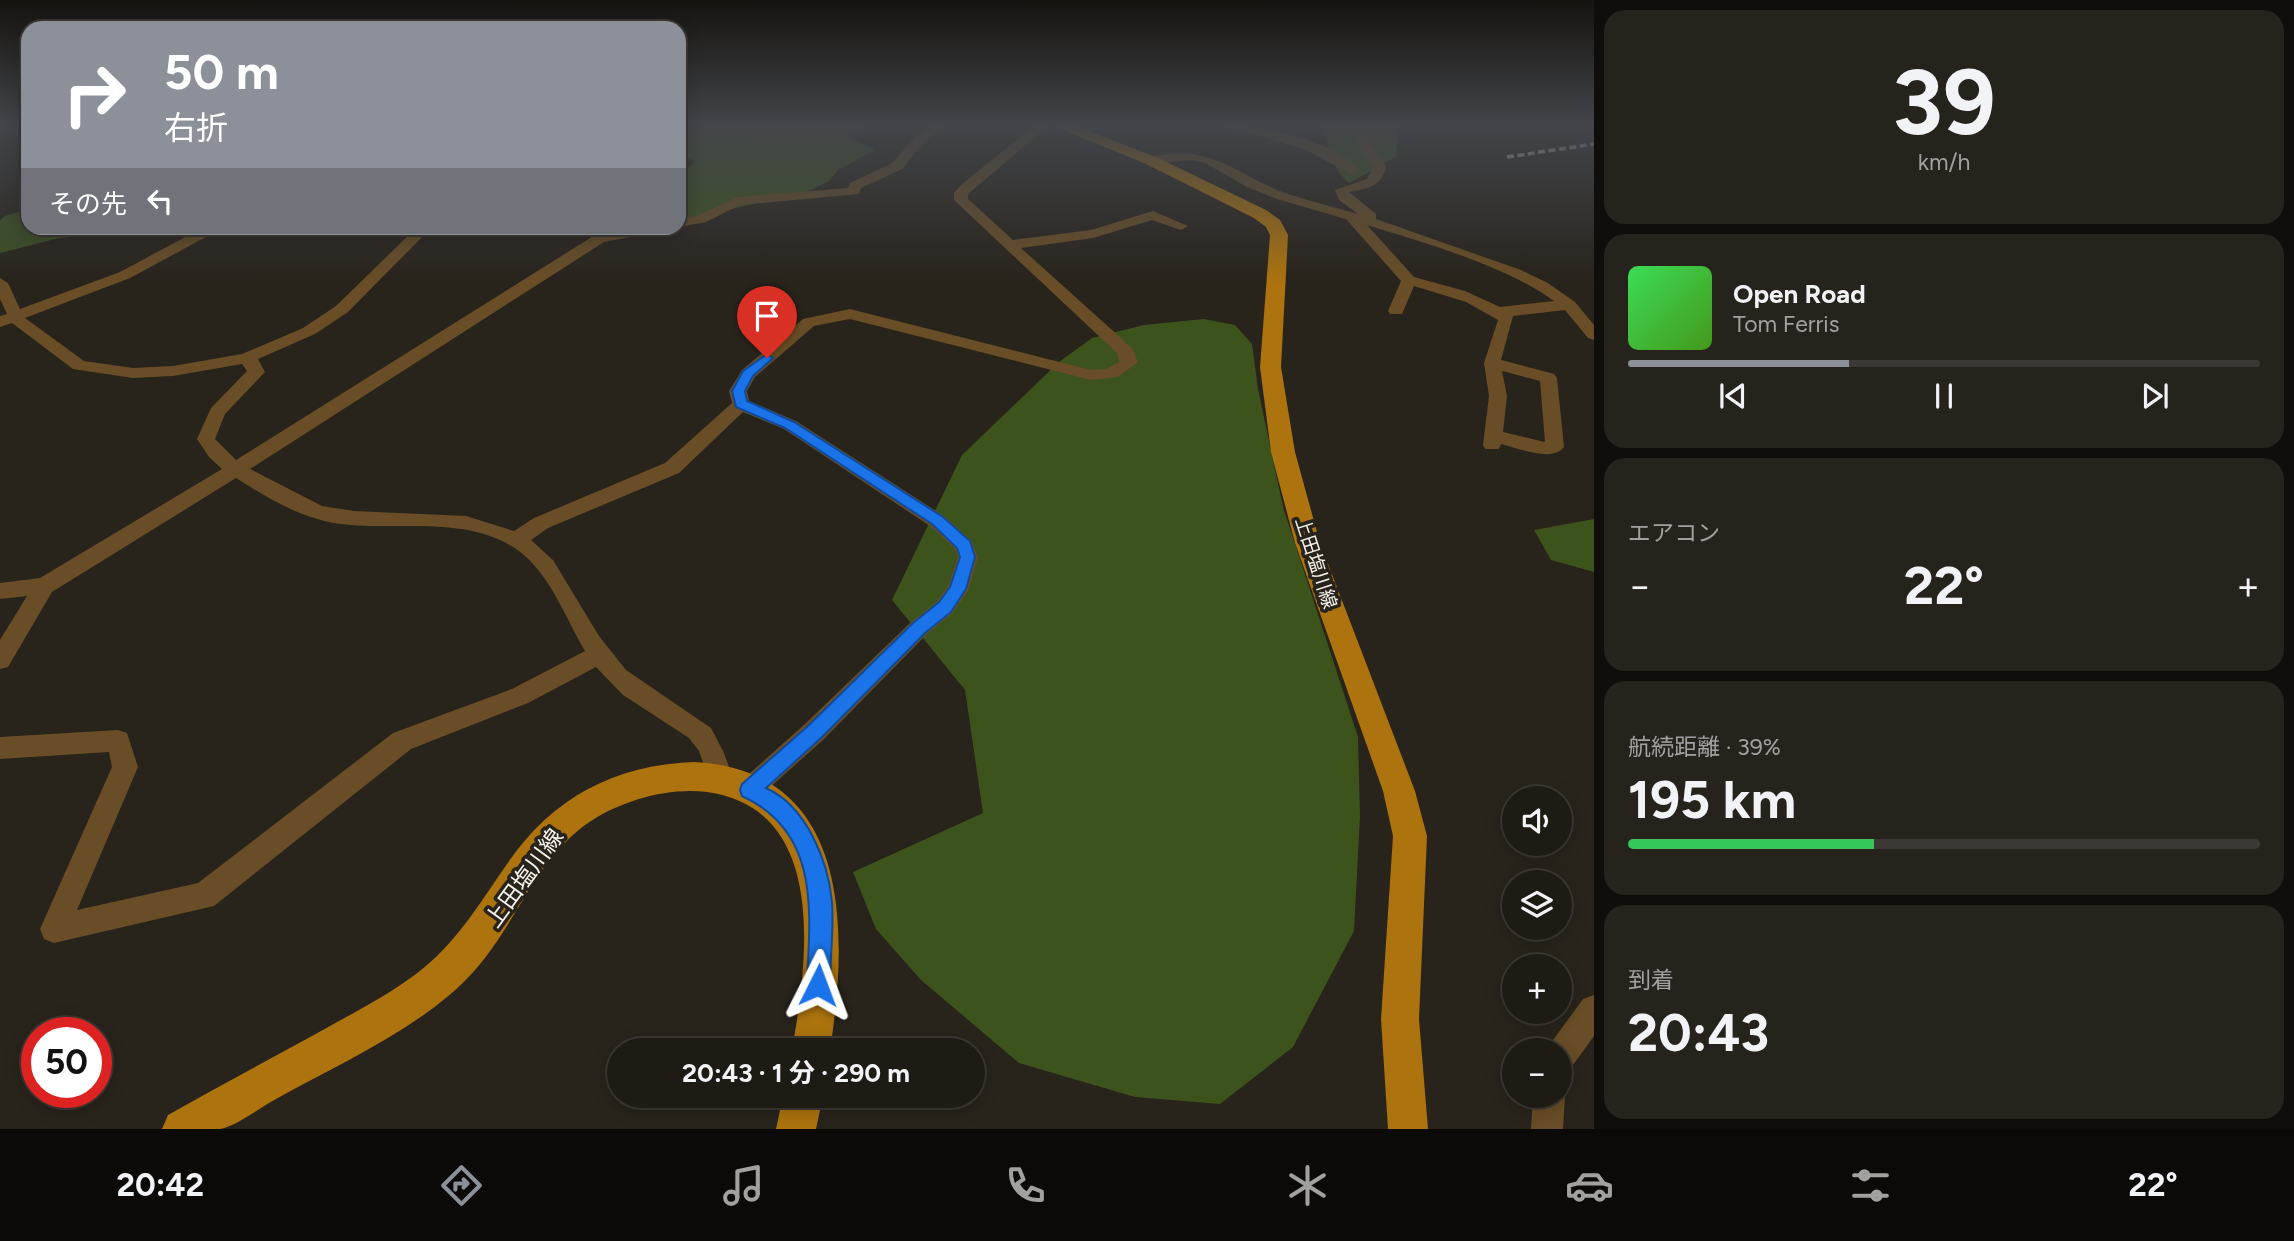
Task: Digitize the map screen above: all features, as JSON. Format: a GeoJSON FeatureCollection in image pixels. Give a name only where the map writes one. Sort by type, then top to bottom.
{"type":"FeatureCollection","features":[{"type":"Feature","properties":{"kind":"main road","name":"上田塩川線"},"geometry":{"type":"LineString","coordinates":[[1186,178],[1260,214],[1274,224],[1279,235],[1271,354],[1278,427],[1290,484],[1327,600],[1407,814],[1410,836],[1398,1004],[1408,1129]]}},
{"type":"Feature","properties":{"kind":"main road","name":"上田塩川線"},"geometry":{"type":"LineString","coordinates":[[182,1129],[390,1014],[443,976],[482,936],[536,853],[567,819],[627,788],[694,775],[735,784],[769,799],[791,820],[810,855],[821,901],[820,963],[812,1038]]}},
{"type":"Feature","properties":{"kind":"main road"},"geometry":{"type":"LineString","coordinates":[[796,1129],[800,1108]]}},
{"type":"Feature","properties":{"kind":"street"},"geometry":{"type":"LineString","coordinates":[[686,222],[701,219],[737,201],[854,191],[855,186],[872,178]]}},
{"type":"Feature","properties":{"kind":"street"},"geometry":{"type":"LineString","coordinates":[[741,404],[738,391],[748,374],[805,326],[822,318],[850,314],[1091,375],[1108,376],[1130,362],[1126,352],[961,200],[961,193],[979,178]]}},
{"type":"Feature","properties":{"kind":"street"},"geometry":{"type":"LineString","coordinates":[[1241,178],[1282,196],[1381,225],[1516,273],[1543,286],[1569,305],[1594,335]]}},
{"type":"Feature","properties":{"kind":"street"},"geometry":{"type":"LineString","coordinates":[[1378,178],[1374,182],[1342,190],[1344,197],[1381,225]]}},
{"type":"Feature","properties":{"kind":"street"},"geometry":{"type":"LineString","coordinates":[[1009,245],[1093,234],[1153,215],[1181,226]]}},
{"type":"Feature","properties":{"kind":"street"},"geometry":{"type":"LineString","coordinates":[[1350,216],[1409,280],[1460,293],[1506,317],[1492,363],[1498,396],[1494,440],[1550,449],[1555,447],[1548,378],[1492,363]]}},
{"type":"Feature","properties":{"kind":"street"},"geometry":{"type":"LineString","coordinates":[[8,320],[125,275],[199,235]]}},
{"type":"Feature","properties":{"kind":"street"},"geometry":{"type":"LineString","coordinates":[[0,283],[8,320],[79,365],[133,373],[173,371],[246,358],[298,337],[334,314],[417,235]]}},
{"type":"Feature","properties":{"kind":"street"},"geometry":{"type":"LineString","coordinates":[[0,591],[44,586],[235,470],[600,238],[617,235]]}},
{"type":"Feature","properties":{"kind":"street"},"geometry":{"type":"LineString","coordinates":[[1396,311],[1409,280]]}},
{"type":"Feature","properties":{"kind":"street"},"geometry":{"type":"LineString","coordinates":[[1498,312],[1520,312],[1543,305],[1569,305]]}},
{"type":"Feature","properties":{"kind":"street"},"geometry":{"type":"LineString","coordinates":[[246,358],[253,364],[256,372],[217,412],[206,439],[212,451],[235,470],[299,507],[364,520],[448,519],[473,524],[515,540],[547,566],[598,655],[630,686],[698,730],[735,784],[814,732],[919,628],[945,607],[958,589],[968,557],[964,545],[937,520],[790,425],[741,404]]}},
{"type":"Feature","properties":{"kind":"street"},"geometry":{"type":"LineString","coordinates":[[515,540],[541,523],[672,468],[741,404]]}},
{"type":"Feature","properties":{"kind":"street"},"geometry":{"type":"LineString","coordinates":[[0,660],[44,586]]}},
{"type":"Feature","properties":{"kind":"street"},"geometry":{"type":"LineString","coordinates":[[0,748],[118,741],[125,767],[54,929],[204,896],[402,741],[520,696],[598,655]]}},
{"type":"Feature","properties":{"kind":"street"},"geometry":{"type":"LineString","coordinates":[[1572,1040],[1594,1010]]}},
{"type":"Feature","properties":{"kind":"street"},"geometry":{"type":"LineString","coordinates":[[1548,1129],[1549,1108]]}},
{"type":"Feature","properties":{"kind":"green space"},"geometry":{"type":"Polygon","coordinates":[[[686,178],[832,178],[809,191],[686,219],[686,178]]]}},
{"type":"Feature","properties":{"kind":"green space"},"geometry":{"type":"Polygon","coordinates":[[[1344,178],[1359,178],[1349,183],[1344,178]]]}},
{"type":"Feature","properties":{"kind":"green space"},"geometry":{"type":"Polygon","coordinates":[[[21,211],[21,235],[84,235],[55,239],[0,253],[0,220],[21,211]]]}},
{"type":"Feature","properties":{"kind":"green space"},"geometry":{"type":"Polygon","coordinates":[[[1204,319],[1235,325],[1252,344],[1258,389],[1283,507],[1358,737],[1360,816],[1354,931],[1293,1047],[1220,1104],[1135,1097],[1019,1063],[921,980],[876,929],[853,872],[983,813],[965,690],[892,600],[962,455],[1059,362],[1092,338],[1144,325],[1204,319]]]}},
{"type":"Feature","properties":{"kind":"green space"},"geometry":{"type":"Polygon","coordinates":[[[1594,519],[1594,572],[1551,560],[1534,530],[1594,519]]]}},
{"type":"Feature","properties":{"kind":"route"},"geometry":{"type":"LineString","coordinates":[[767,358],[748,374],[738,391],[741,404],[790,425],[937,520],[964,545],[968,557],[958,589],[945,607],[919,628],[814,732],[749,790],[769,799],[791,820],[810,855],[821,901],[818,985]]}}]}
